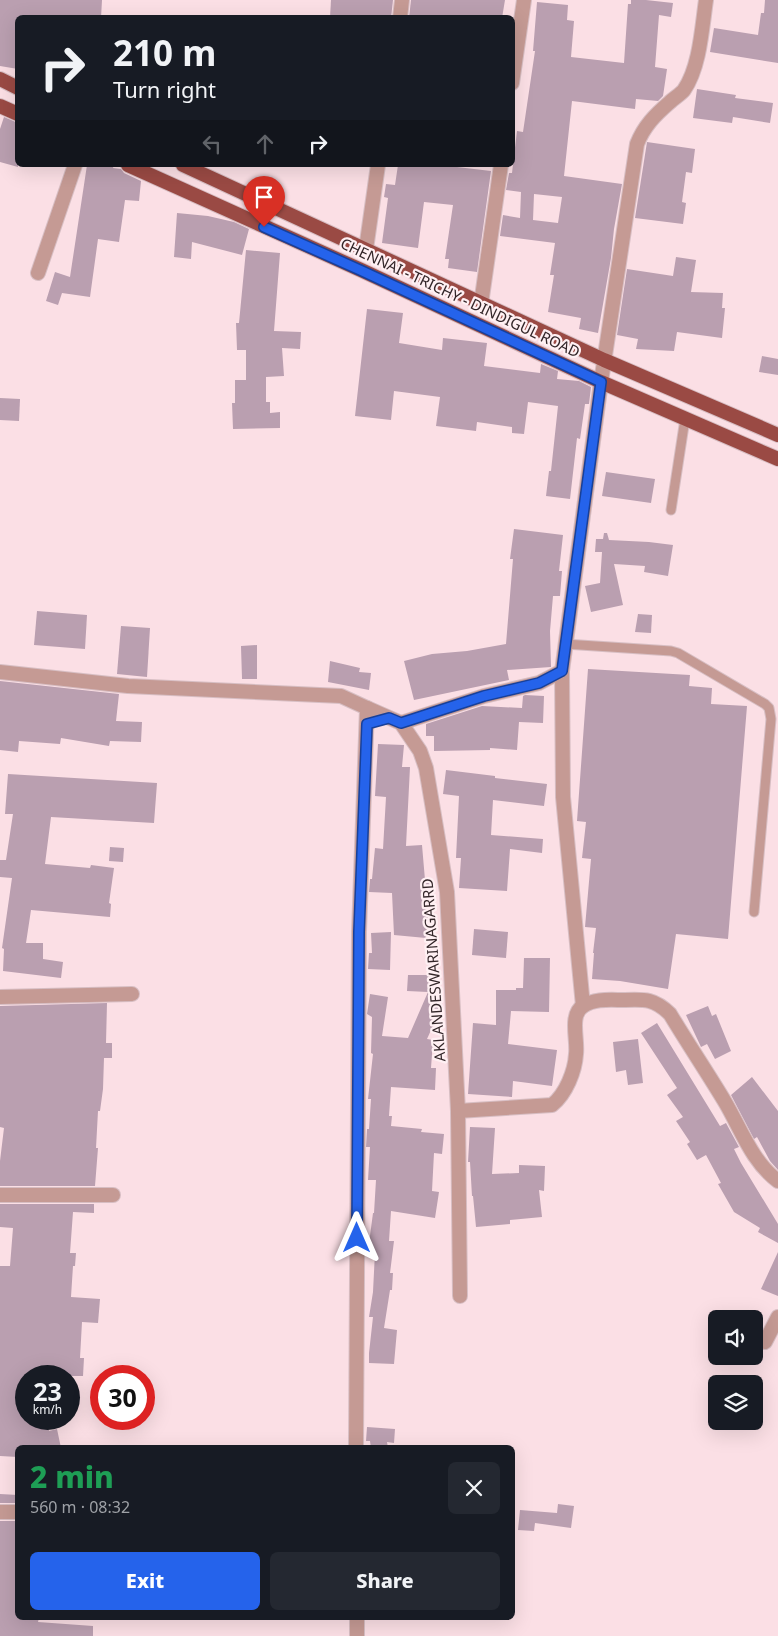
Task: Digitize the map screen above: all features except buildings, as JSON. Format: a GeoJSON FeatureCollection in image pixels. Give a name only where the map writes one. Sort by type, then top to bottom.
{"type":"FeatureCollection","features":[{"type":"Feature","properties":{"kind":"highway"},"geometry":{"type":"LineString","coordinates":[[0,79],[15,86]]}},
{"type":"Feature","properties":{"kind":"highway"},"geometry":{"type":"LineString","coordinates":[[0,106],[15,113]]}},
{"type":"Feature","properties":{"kind":"highway","name":"CHENNAI - TRICHY - DINDIGUL ROAD"},"geometry":{"type":"LineString","coordinates":[[132,167],[685,420],[778,459]]}},
{"type":"Feature","properties":{"kind":"highway","name":"CHENNAI - TRICHY - DINDIGUL ROAD"},"geometry":{"type":"LineString","coordinates":[[187,167],[604,360],[778,435]]}},
{"type":"Feature","properties":{"kind":"street"},"geometry":{"type":"LineString","coordinates":[[400,15],[402,0]]}},
{"type":"Feature","properties":{"kind":"street"},"geometry":{"type":"LineString","coordinates":[[515,62],[524,0]]}},
{"type":"Feature","properties":{"kind":"street"},"geometry":{"type":"LineString","coordinates":[[583,1006],[563,797],[562,671],[565,644],[604,360],[637,144],[642,132],[654,116],[684,90],[690,78],[697,56],[706,0]]}},
{"type":"Feature","properties":{"kind":"street"},"geometry":{"type":"LineString","coordinates":[[38,273],[74,167]]}},
{"type":"Feature","properties":{"kind":"street"},"geometry":{"type":"LineString","coordinates":[[366,249],[378,167]]}},
{"type":"Feature","properties":{"kind":"street"},"geometry":{"type":"LineString","coordinates":[[481,304],[501,167]]}},
{"type":"Feature","properties":{"kind":"street"},"geometry":{"type":"LineString","coordinates":[[367,724],[395,721],[539,683],[562,671]]}},
{"type":"Feature","properties":{"kind":"street"},"geometry":{"type":"LineString","coordinates":[[0,672],[128,686],[341,696],[395,721]]}},
{"type":"Feature","properties":{"kind":"street"},"geometry":{"type":"LineString","coordinates":[[356,1445],[359,932],[367,708]]}},
{"type":"Feature","properties":{"kind":"street","name":"AKLANDESWARINAGARRD"},"geometry":{"type":"LineString","coordinates":[[395,721],[420,751],[426,768],[447,892],[458,1111],[460,1296]]}},
{"type":"Feature","properties":{"kind":"street"},"geometry":{"type":"LineString","coordinates":[[0,997],[132,994]]}},
{"type":"Feature","properties":{"kind":"street"},"geometry":{"type":"LineString","coordinates":[[458,1111],[552,1105],[561,1098],[574,1063],[576,1054],[576,1019],[580,1009],[597,1001],[645,999],[652,1001],[670,1014],[726,1103],[756,1159],[778,1181]]}},
{"type":"Feature","properties":{"kind":"street"},"geometry":{"type":"LineString","coordinates":[[0,1195],[112,1195]]}},
{"type":"Feature","properties":{"kind":"street"},"geometry":{"type":"LineString","coordinates":[[765,1342],[778,1317]]}},
{"type":"Feature","properties":{"kind":"street"},"geometry":{"type":"LineString","coordinates":[[0,1512],[15,1512]]}},
{"type":"Feature","properties":{"kind":"street"},"geometry":{"type":"LineString","coordinates":[[357,1620],[357,1636]]}},
{"type":"Feature","properties":{"kind":"lane"},"geometry":{"type":"LineString","coordinates":[[671,510],[685,420]]}},
{"type":"Feature","properties":{"kind":"lane"},"geometry":{"type":"LineString","coordinates":[[565,644],[678,653],[769,708],[771,719],[754,912]]}},
{"type":"Feature","properties":{"kind":"route"},"geometry":{"type":"LineString","coordinates":[[264,227],[601,382],[562,671],[539,683],[484,696],[401,723],[389,718],[367,724],[359,932],[357,1238]]}}]}
